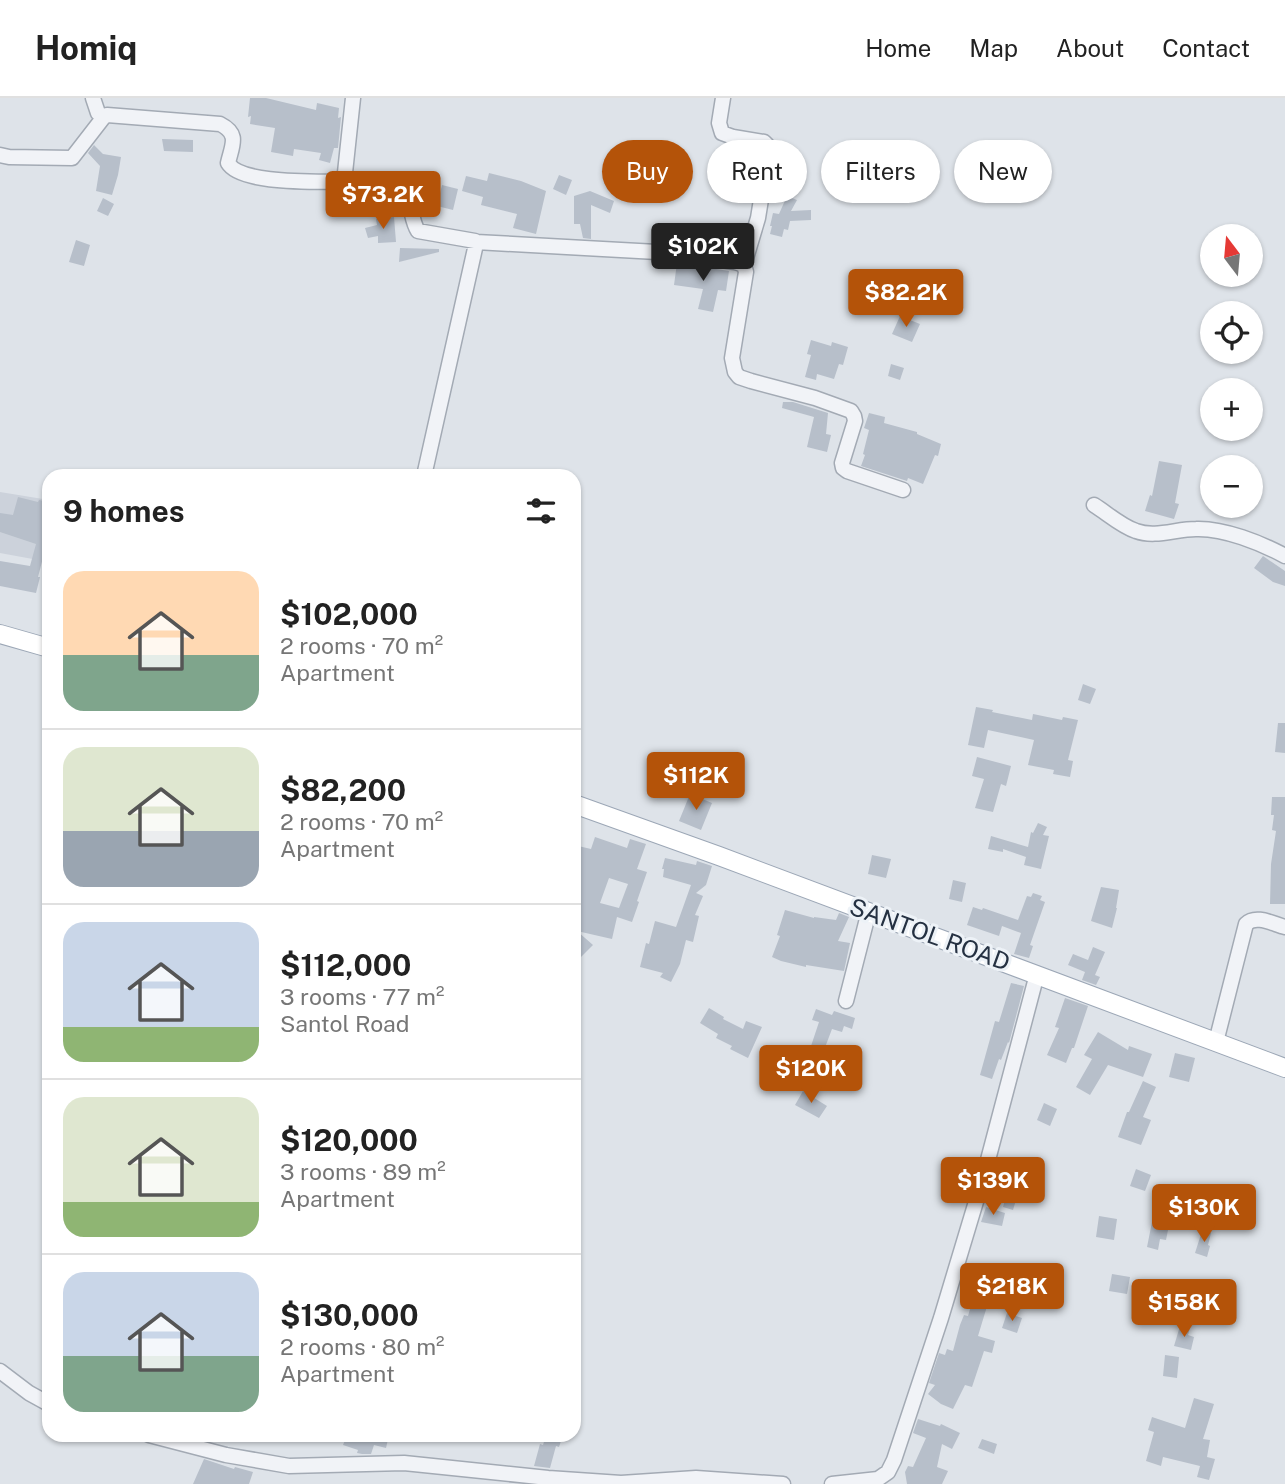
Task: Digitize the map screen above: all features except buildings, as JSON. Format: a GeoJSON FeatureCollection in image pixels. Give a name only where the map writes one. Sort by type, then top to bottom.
{"type":"FeatureCollection","features":[{"type":"Feature","properties":{"kind":"main road"},"geometry":{"type":"LineString","coordinates":[[0,634],[42,646]]}},
{"type":"Feature","properties":{"kind":"main road","name":"SANTOL ROAD"},"geometry":{"type":"LineString","coordinates":[[581,807],[869,911],[1285,1068]]}},
{"type":"Feature","properties":{"kind":"street"},"geometry":{"type":"LineString","coordinates":[[93,98],[98,113],[103,118]]}},
{"type":"Feature","properties":{"kind":"street"},"geometry":{"type":"LineString","coordinates":[[344,182],[353,98]]}},
{"type":"Feature","properties":{"kind":"street"},"geometry":{"type":"LineString","coordinates":[[723,98],[719,123],[722,133],[764,142],[769,150],[758,218],[744,265],[746,272],[732,358],[735,372],[739,377],[851,411],[855,421],[842,463],[843,468],[903,490]]}},
{"type":"Feature","properties":{"kind":"street"},"geometry":{"type":"LineString","coordinates":[[0,155],[72,158],[107,116],[220,124],[229,129],[232,135],[228,163],[232,169],[279,180],[344,182],[402,192],[408,198],[418,231],[476,242],[675,253],[744,265]]}},
{"type":"Feature","properties":{"kind":"street"},"geometry":{"type":"LineString","coordinates":[[426,469],[476,242]]}},
{"type":"Feature","properties":{"kind":"street"},"geometry":{"type":"LineString","coordinates":[[1094,505],[1136,532],[1150,534],[1214,530],[1248,540],[1285,556]]}},
{"type":"Feature","properties":{"kind":"street"},"geometry":{"type":"LineString","coordinates":[[846,1001],[869,911]]}},
{"type":"Feature","properties":{"kind":"street"},"geometry":{"type":"LineString","coordinates":[[1216,1042],[1246,923],[1255,919],[1285,928]]}},
{"type":"Feature","properties":{"kind":"street"},"geometry":{"type":"LineString","coordinates":[[832,1484],[878,1479],[888,1472],[894,1460],[984,1175],[1037,974]]}},
{"type":"Feature","properties":{"kind":"street"},"geometry":{"type":"LineString","coordinates":[[0,1371],[42,1400]]}},
{"type":"Feature","properties":{"kind":"street"},"geometry":{"type":"LineString","coordinates":[[176,1442],[226,1455],[289,1466],[404,1462],[621,1483],[696,1478],[783,1484]]}},
{"type":"Feature","properties":{"kind":"shaded area"},"geometry":{"type":"Polygon","coordinates":[[[0,492],[42,499],[42,561],[0,553],[0,492]]]}}]}
